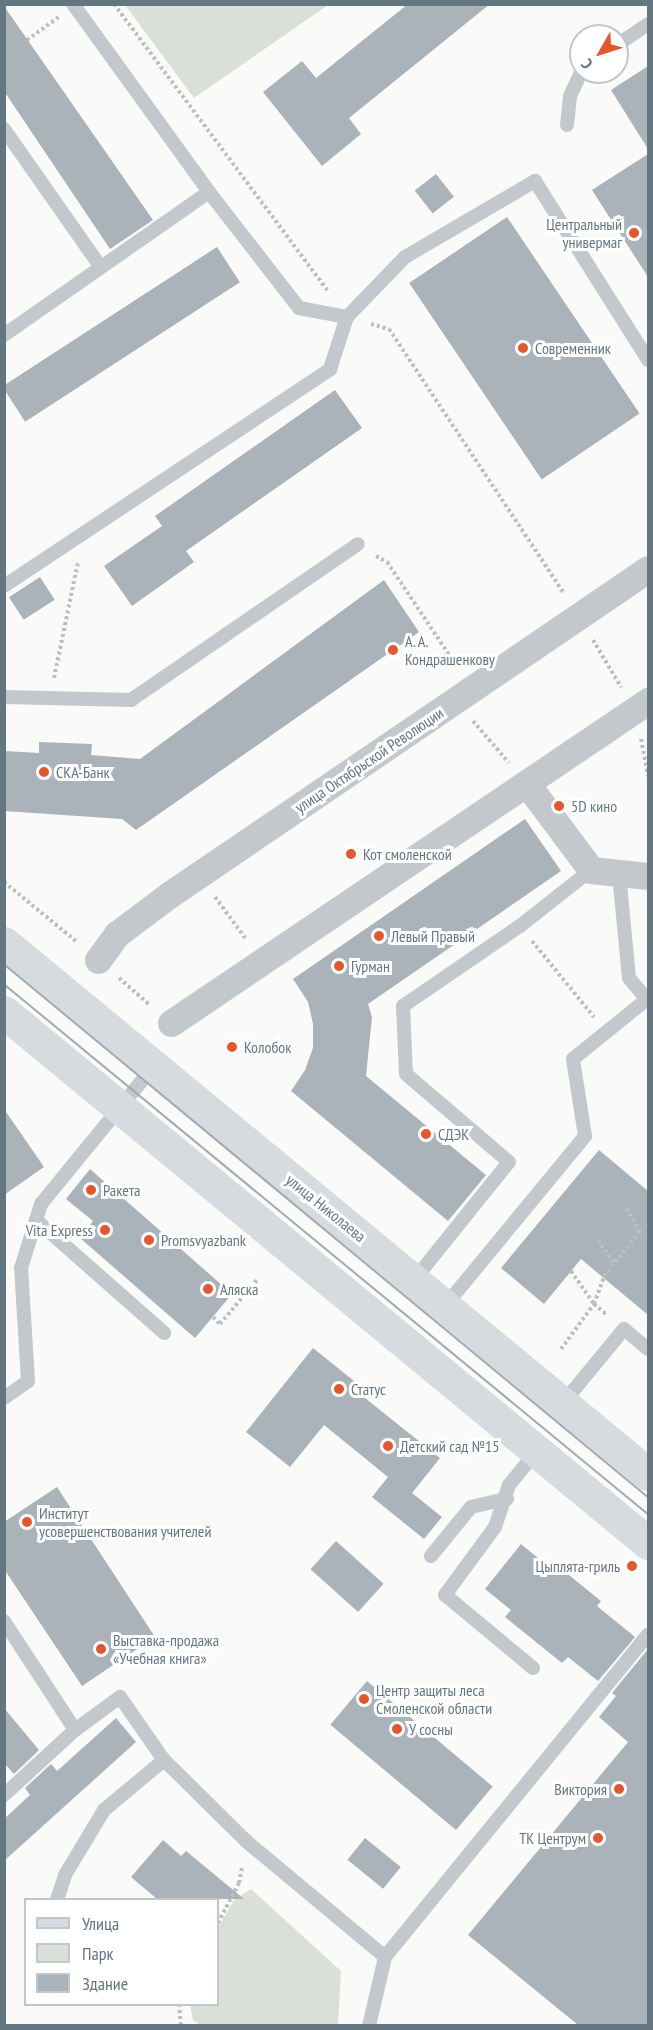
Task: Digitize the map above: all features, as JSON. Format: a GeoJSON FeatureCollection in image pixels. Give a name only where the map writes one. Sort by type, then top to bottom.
{"type":"FeatureCollection","features":[{"type":"Feature","properties":{"kind":"main road","name":"улица Николаева"},"geometry":{"type":"LineString","coordinates":[[4,943],[648,1474]]}},
{"type":"Feature","properties":{"kind":"main road"},"geometry":{"type":"LineString","coordinates":[[4,1012],[120,1110],[648,1543]]}},
{"type":"Feature","properties":{"kind":"street","name":"улица Октябрьской Революции"},"geometry":{"type":"LineString","coordinates":[[98,960],[117,934],[199,874],[648,569]]}},
{"type":"Feature","properties":{"kind":"street"},"geometry":{"type":"LineString","coordinates":[[171,1023],[642,706]]}},
{"type":"Feature","properties":{"kind":"street"},"geometry":{"type":"LineString","coordinates":[[527,784],[591,870],[648,876]]}},
{"type":"Feature","properties":{"kind":"lane"},"geometry":{"type":"LineString","coordinates":[[74,5],[208,192],[299,308],[347,317]]}},
{"type":"Feature","properties":{"kind":"lane"},"geometry":{"type":"LineString","coordinates":[[629,37],[648,24]]}},
{"type":"Feature","properties":{"kind":"lane"},"geometry":{"type":"LineString","coordinates":[[567,125],[570,96],[576,84]]}},
{"type":"Feature","properties":{"kind":"lane"},"geometry":{"type":"LineString","coordinates":[[4,129],[100,266]]}},
{"type":"Feature","properties":{"kind":"lane"},"geometry":{"type":"LineString","coordinates":[[4,586],[84,535],[330,369],[347,317],[405,256],[535,181],[648,360]]}},
{"type":"Feature","properties":{"kind":"lane"},"geometry":{"type":"LineString","coordinates":[[4,335],[208,192]]}},
{"type":"Feature","properties":{"kind":"lane"},"geometry":{"type":"LineString","coordinates":[[4,697],[130,700],[358,544]]}},
{"type":"Feature","properties":{"kind":"lane"},"geometry":{"type":"LineString","coordinates":[[414,1280],[509,1162],[406,1074],[403,1006],[520,927],[591,870]]}},
{"type":"Feature","properties":{"kind":"lane"},"geometry":{"type":"LineString","coordinates":[[445,1306],[585,1136],[573,1059],[648,1000],[629,978],[619,874]]}},
{"type":"Feature","properties":{"kind":"lane"},"geometry":{"type":"LineString","coordinates":[[4,1398],[28,1381],[21,1268],[41,1204],[154,1066]]}},
{"type":"Feature","properties":{"kind":"lane"},"geometry":{"type":"LineString","coordinates":[[36,1220],[164,1333]]}},
{"type":"Feature","properties":{"kind":"lane"},"geometry":{"type":"LineString","coordinates":[[563,1403],[624,1329],[648,1349]]}},
{"type":"Feature","properties":{"kind":"lane"},"geometry":{"type":"LineString","coordinates":[[533,1668],[445,1595],[495,1527],[507,1499],[509,1485],[537,1451]]}},
{"type":"Feature","properties":{"kind":"lane"},"geometry":{"type":"LineString","coordinates":[[431,1556],[471,1507],[507,1499]]}},
{"type":"Feature","properties":{"kind":"lane"},"geometry":{"type":"LineString","coordinates":[[4,1621],[75,1730]]}},
{"type":"Feature","properties":{"kind":"lane"},"geometry":{"type":"LineString","coordinates":[[369,2025],[385,1957],[648,1635]]}},
{"type":"Feature","properties":{"kind":"lane"},"geometry":{"type":"LineString","coordinates":[[4,1795],[75,1730],[120,1697],[165,1760],[246,1841],[385,1957]]}},
{"type":"Feature","properties":{"kind":"lane"},"geometry":{"type":"LineString","coordinates":[[57,1898],[64,1875],[104,1810],[165,1760]]}},
{"type":"Feature","properties":{"kind":"path"},"geometry":{"type":"LineString","coordinates":[[114,4],[347,317],[388,329],[642,706],[648,776]]}},
{"type":"Feature","properties":{"kind":"path"},"geometry":{"type":"LineString","coordinates":[[27,40],[74,5]]}},
{"type":"Feature","properties":{"kind":"path"},"geometry":{"type":"LineString","coordinates":[[50,698],[84,535]]}},
{"type":"Feature","properties":{"kind":"path"},"geometry":{"type":"LineString","coordinates":[[358,544],[387,562],[464,695],[527,784]]}},
{"type":"Feature","properties":{"kind":"path"},"geometry":{"type":"LineString","coordinates":[[199,874],[262,962]]}},
{"type":"Feature","properties":{"kind":"path"},"geometry":{"type":"LineString","coordinates":[[520,927],[606,1032]]}},
{"type":"Feature","properties":{"kind":"path"},"geometry":{"type":"LineString","coordinates":[[561,1348],[594,1304],[604,1276],[640,1232],[625,1206]]}},
{"type":"Feature","properties":{"kind":"path"},"geometry":{"type":"LineString","coordinates":[[598,1240],[614,1264]]}},
{"type":"Feature","properties":{"kind":"path"},"geometry":{"type":"LineString","coordinates":[[571,1271],[594,1304],[624,1329]]}},
{"type":"Feature","properties":{"kind":"path"},"geometry":{"type":"LineString","coordinates":[[213,1317],[220,1324],[257,1280]]}},
{"type":"Feature","properties":{"kind":"path"},"geometry":{"type":"LineString","coordinates":[[219,1921],[239,1883],[246,1841]]}},
{"type":"Feature","properties":{"kind":"path"},"geometry":{"type":"LineString","coordinates":[[179,2006],[181,2025]]}},
{"type":"Feature","properties":{"kind":"green space"},"geometry":{"type":"Polygon","coordinates":[[[125,5],[328,5],[194,98],[125,5]]]}},
{"type":"Feature","properties":{"kind":"green space"},"geometry":{"type":"Polygon","coordinates":[[[251,1889],[341,1971],[338,2025],[200,2025],[193,2020],[190,2006],[219,2006],[219,1926],[234,1900],[251,1889]]]}},
{"type":"Feature","properties":{"kind":"building"},"geometry":{"type":"Polygon","coordinates":[[[408,4],[490,4],[349,118],[361,134],[322,166],[263,92],[302,61],[316,78],[408,4]]]}},
{"type":"Feature","properties":{"kind":"building"},"geometry":{"type":"Polygon","coordinates":[[[4,6],[153,220],[110,249],[4,91],[4,6]]]}},
{"type":"Feature","properties":{"kind":"building"},"geometry":{"type":"Polygon","coordinates":[[[648,66],[648,149],[611,90],[620,84],[629,84],[629,78],[648,66]]]}},
{"type":"Feature","properties":{"kind":"building","name":"Центральный универмаг"},"geometry":{"type":"Polygon","coordinates":[[[648,154],[648,277],[592,190],[648,154]]]}},
{"type":"Feature","properties":{"kind":"building"},"geometry":{"type":"Polygon","coordinates":[[[436,174],[454,197],[433,213],[415,191],[436,174]]]}},
{"type":"Feature","properties":{"kind":"building","name":"Современник"},"geometry":{"type":"Polygon","coordinates":[[[507,217],[640,413],[542,479],[409,283],[507,217]]]}},
{"type":"Feature","properties":{"kind":"building"},"geometry":{"type":"Polygon","coordinates":[[[217,247],[240,282],[25,422],[4,389],[4,385],[217,247]]]}},
{"type":"Feature","properties":{"kind":"building"},"geometry":{"type":"Polygon","coordinates":[[[335,390],[362,428],[186,551],[194,562],[132,606],[104,566],[162,526],[155,516],[335,390]]]}},
{"type":"Feature","properties":{"kind":"building"},"geometry":{"type":"Polygon","coordinates":[[[40,577],[55,600],[24,620],[9,597],[40,577]]]}},
{"type":"Feature","properties":{"kind":"building"},"geometry":{"type":"Polygon","coordinates":[[[384,580],[419,632],[136,830],[122,819],[4,811],[4,751],[39,753],[39,742],[92,744],[91,755],[140,759],[384,580]]]}},
{"type":"Feature","properties":{"kind":"building"},"geometry":{"type":"Polygon","coordinates":[[[525,819],[561,871],[368,1004],[372,1017],[366,1076],[486,1175],[448,1221],[291,1091],[305,1070],[313,1048],[313,1024],[308,1002],[293,979],[525,819]]]}},
{"type":"Feature","properties":{"kind":"building"},"geometry":{"type":"Polygon","coordinates":[[[4,1109],[44,1167],[4,1195],[4,1109]]]}},
{"type":"Feature","properties":{"kind":"building"},"geometry":{"type":"Polygon","coordinates":[[[599,1150],[648,1191],[648,1315],[581,1259],[544,1304],[501,1268],[599,1150]]]}},
{"type":"Feature","properties":{"kind":"building"},"geometry":{"type":"Polygon","coordinates":[[[90,1169],[232,1294],[195,1338],[80,1238],[93,1221],[66,1199],[90,1169]]]}},
{"type":"Feature","properties":{"kind":"building"},"geometry":{"type":"Polygon","coordinates":[[[313,1348],[369,1393],[365,1398],[440,1458],[412,1493],[442,1517],[424,1539],[372,1497],[388,1477],[324,1425],[290,1467],[246,1432],[313,1348]]]}},
{"type":"Feature","properties":{"kind":"building"},"geometry":{"type":"Polygon","coordinates":[[[57,1487],[155,1637],[82,1686],[4,1569],[4,1522],[57,1487]]]}},
{"type":"Feature","properties":{"kind":"building"},"geometry":{"type":"Polygon","coordinates":[[[336,1541],[384,1584],[358,1612],[311,1569],[336,1541]]]}},
{"type":"Feature","properties":{"kind":"building"},"geometry":{"type":"Polygon","coordinates":[[[521,1544],[555,1572],[559,1567],[601,1601],[597,1606],[635,1637],[598,1681],[568,1657],[562,1663],[505,1617],[511,1610],[485,1589],[521,1544]]]}},
{"type":"Feature","properties":{"kind":"building","name":"ТК Центрум"},"geometry":{"type":"Polygon","coordinates":[[[648,1649],[648,2025],[578,2025],[468,1935],[628,1742],[599,1717],[616,1696],[612,1693],[648,1649]]]}},
{"type":"Feature","properties":{"kind":"building"},"geometry":{"type":"Polygon","coordinates":[[[367,1681],[493,1786],[456,1830],[330,1725],[367,1681]]]}},
{"type":"Feature","properties":{"kind":"building"},"geometry":{"type":"Polygon","coordinates":[[[4,1708],[39,1750],[14,1774],[4,1763],[4,1708]]]}},
{"type":"Feature","properties":{"kind":"building"},"geometry":{"type":"Polygon","coordinates":[[[116,1718],[136,1742],[4,1861],[4,1819],[30,1795],[25,1788],[51,1764],[57,1771],[116,1718]]]}},
{"type":"Feature","properties":{"kind":"building"},"geometry":{"type":"Polygon","coordinates":[[[365,1838],[401,1867],[383,1889],[347,1860],[365,1838]]]}},
{"type":"Feature","properties":{"kind":"building"},"geometry":{"type":"Polygon","coordinates":[[[163,1840],[181,1856],[186,1851],[244,1899],[156,1898],[131,1877],[163,1840]]]}},
{"type":"Feature","properties":{"kind":"tram line"},"geometry":{"type":"LineString","coordinates":[[4,964],[648,1497]]}},
{"type":"Feature","properties":{"kind":"tram line"},"geometry":{"type":"LineString","coordinates":[[4,984],[648,1514]]}},
{"type":"Feature","properties":{"kind":"place","name":"Центральный универмаг"},"geometry":{"type":"Point","coordinates":[634,233]}},
{"type":"Feature","properties":{"kind":"place","name":"Современник"},"geometry":{"type":"Point","coordinates":[523,348]}},
{"type":"Feature","properties":{"kind":"place","name":"А. А. Кондрашенкову"},"geometry":{"type":"Point","coordinates":[393,650]}},
{"type":"Feature","properties":{"kind":"place","name":"СКА-Банк"},"geometry":{"type":"Point","coordinates":[44,772]}},
{"type":"Feature","properties":{"kind":"place","name":"5D кино"},"geometry":{"type":"Point","coordinates":[559,806]}},
{"type":"Feature","properties":{"kind":"place","name":"Кот смоленской"},"geometry":{"type":"Point","coordinates":[351,854]}},
{"type":"Feature","properties":{"kind":"place","name":"Левый Правый"},"geometry":{"type":"Point","coordinates":[379,936]}},
{"type":"Feature","properties":{"kind":"place","name":"Гурман"},"geometry":{"type":"Point","coordinates":[339,966]}},
{"type":"Feature","properties":{"kind":"place","name":"Колобок"},"geometry":{"type":"Point","coordinates":[232,1047]}},
{"type":"Feature","properties":{"kind":"place","name":"СДЭК"},"geometry":{"type":"Point","coordinates":[426,1134]}},
{"type":"Feature","properties":{"kind":"place","name":"Ракета"},"geometry":{"type":"Point","coordinates":[91,1190]}},
{"type":"Feature","properties":{"kind":"place","name":"Vita Express"},"geometry":{"type":"Point","coordinates":[105,1230]}},
{"type":"Feature","properties":{"kind":"place","name":"Promsvyazbank"},"geometry":{"type":"Point","coordinates":[149,1240]}},
{"type":"Feature","properties":{"kind":"place","name":"Аляска"},"geometry":{"type":"Point","coordinates":[208,1289]}},
{"type":"Feature","properties":{"kind":"place","name":"Статус"},"geometry":{"type":"Point","coordinates":[339,1389]}},
{"type":"Feature","properties":{"kind":"place","name":"Детский сад №15"},"geometry":{"type":"Point","coordinates":[388,1446]}},
{"type":"Feature","properties":{"kind":"place","name":"Институт усовершенствования учителей"},"geometry":{"type":"Point","coordinates":[27,1522]}},
{"type":"Feature","properties":{"kind":"place","name":"Цыплята-гриль"},"geometry":{"type":"Point","coordinates":[632,1566]}},
{"type":"Feature","properties":{"kind":"place","name":"Выставка-продажа «Учебная книга»"},"geometry":{"type":"Point","coordinates":[101,1649]}},
{"type":"Feature","properties":{"kind":"place","name":"Центр защиты леса Смоленской области"},"geometry":{"type":"Point","coordinates":[364,1699]}},
{"type":"Feature","properties":{"kind":"place","name":"У сосны"},"geometry":{"type":"Point","coordinates":[397,1729]}},
{"type":"Feature","properties":{"kind":"place","name":"Виктория"},"geometry":{"type":"Point","coordinates":[619,1789]}},
{"type":"Feature","properties":{"kind":"place","name":"ТК Центрум"},"geometry":{"type":"Point","coordinates":[598,1838]}}]}
